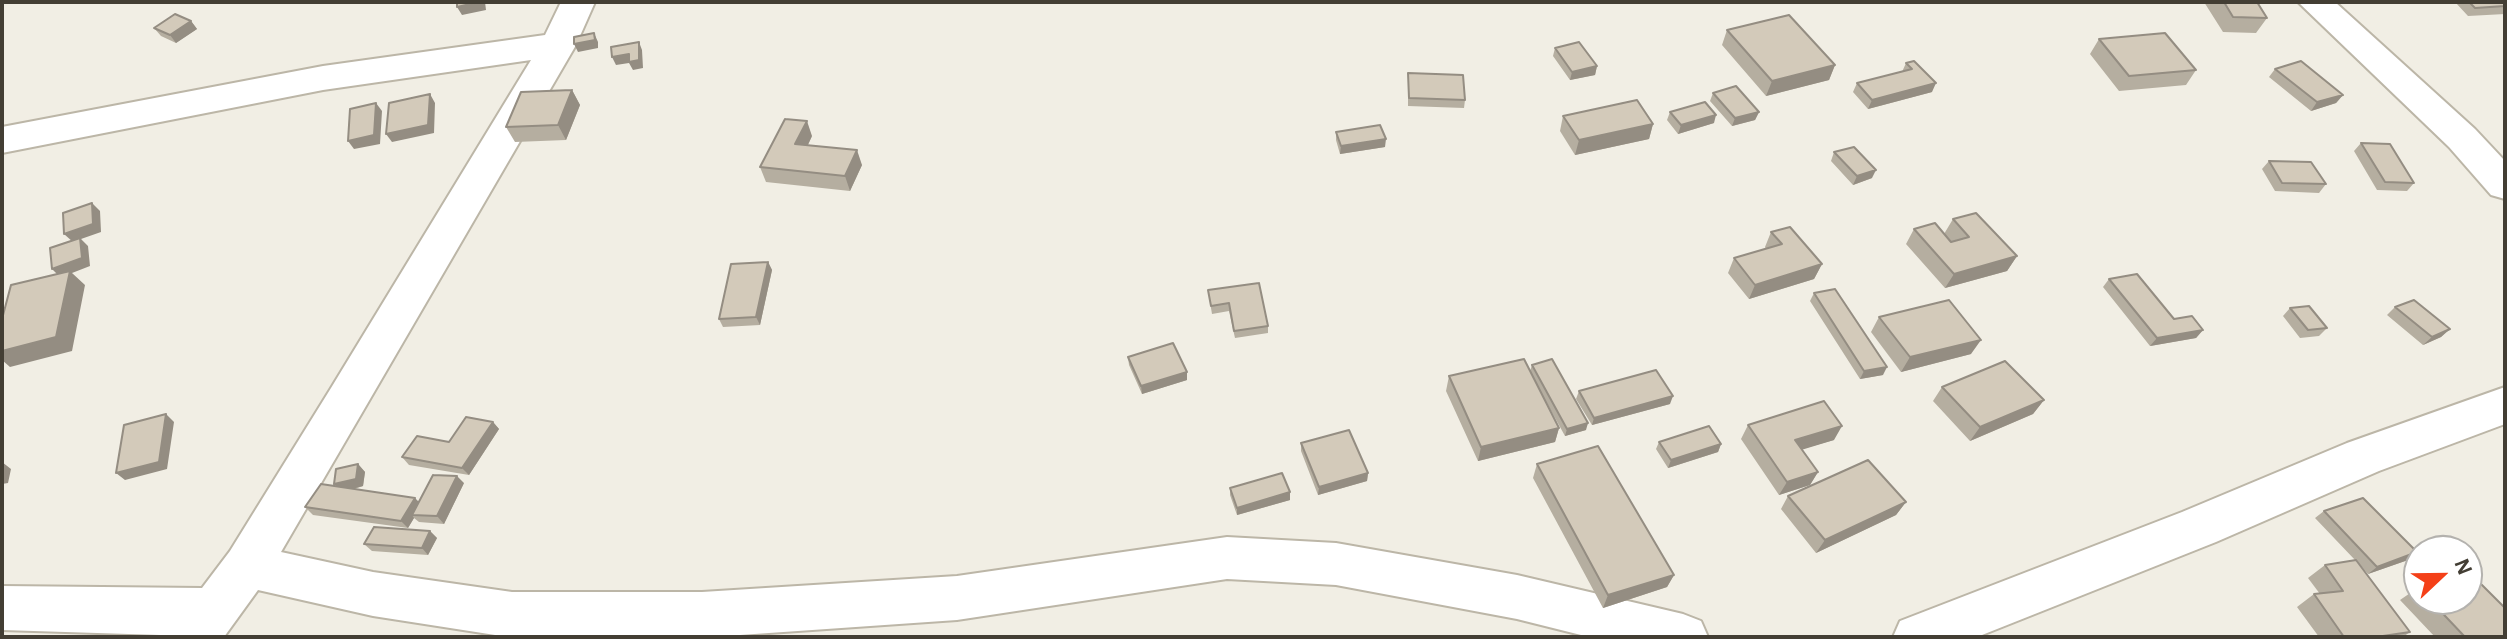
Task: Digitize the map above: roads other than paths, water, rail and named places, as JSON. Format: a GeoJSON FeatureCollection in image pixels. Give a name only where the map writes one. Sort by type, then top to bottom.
{"type":"FeatureCollection","features":[{"type":"Feature","properties":{"kind":"street"},"geometry":{"type":"LineString","coordinates":[[2,608],[205,624],[247,566],[558,45],[578,2]]}},
{"type":"Feature","properties":{"kind":"street"},"geometry":{"type":"LineString","coordinates":[[2315,2],[2462,138],[2505,185]]}},
{"type":"Feature","properties":{"kind":"street"},"geometry":{"type":"LineString","coordinates":[[2,140],[323,78],[558,45]]}},
{"type":"Feature","properties":{"kind":"street"},"geometry":{"type":"LineString","coordinates":[[1918,637],[2199,527],[2363,457],[2505,405]]}},
{"type":"Feature","properties":{"kind":"street"},"geometry":{"type":"LineString","coordinates":[[247,566],[373,594],[512,615],[702,615],[957,598],[1227,558],[1336,564],[1517,597],[1683,637]]}}]}
